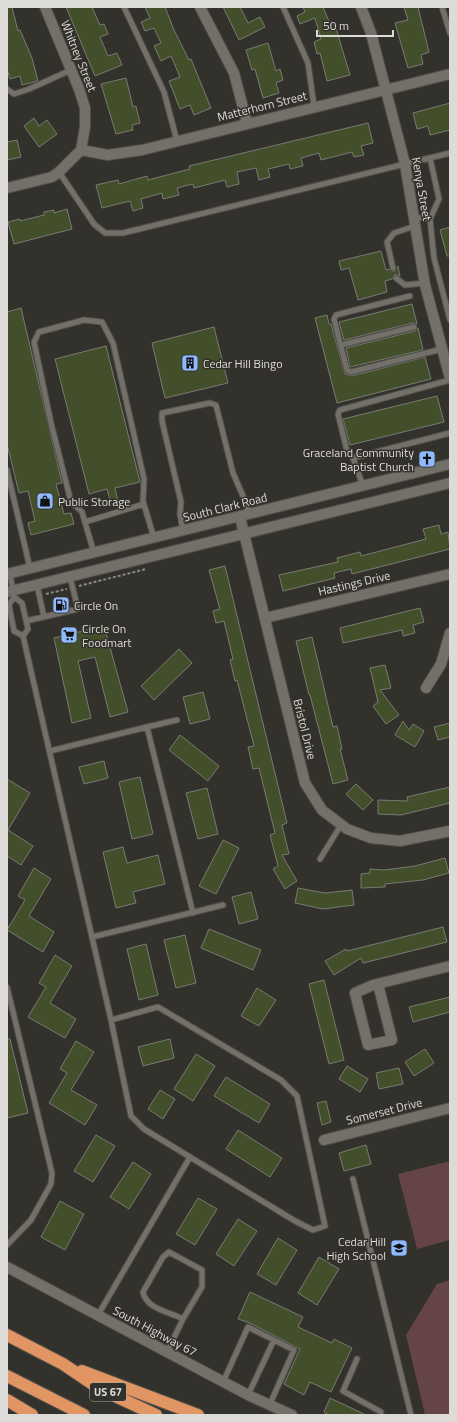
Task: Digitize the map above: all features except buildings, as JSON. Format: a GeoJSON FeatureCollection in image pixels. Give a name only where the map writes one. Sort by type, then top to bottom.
{"type":"FeatureCollection","features":[{"type":"Feature","properties":{"kind":"highway","name":"US 67"},"geometry":{"type":"LineString","coordinates":[[7,1335],[63,1364],[100,1389],[156,1415]]}},
{"type":"Feature","properties":{"kind":"highway"},"geometry":{"type":"LineString","coordinates":[[63,1364],[198,1415]]}},
{"type":"Feature","properties":{"kind":"highway","name":"US 67"},"geometry":{"type":"LineString","coordinates":[[7,1376],[84,1415]]}},
{"type":"Feature","properties":{"kind":"highway"},"geometry":{"type":"LineString","coordinates":[[7,1400],[32,1415]]}},
{"type":"Feature","properties":{"kind":"street","name":"Whitney Street"},"geometry":{"type":"LineString","coordinates":[[45,7],[72,69],[85,108],[85,127],[81,150]]}},
{"type":"Feature","properties":{"kind":"street"},"geometry":{"type":"LineString","coordinates":[[200,7],[234,73],[246,123]]}},
{"type":"Feature","properties":{"kind":"street","name":"Kenya Street"},"geometry":{"type":"LineString","coordinates":[[361,7],[371,33],[405,164],[425,283],[450,379]]}},
{"type":"Feature","properties":{"kind":"street","name":"Matterhorn Street"},"geometry":{"type":"LineString","coordinates":[[81,150],[108,155],[142,150],[314,106],[450,74]]}},
{"type":"Feature","properties":{"kind":"street"},"geometry":{"type":"LineString","coordinates":[[7,188],[52,177],[60,172],[81,150]]}},
{"type":"Feature","properties":{"kind":"street","name":"South Clark Road"},"geometry":{"type":"LineString","coordinates":[[9,573],[450,464]]}},
{"type":"Feature","properties":{"kind":"street"},"geometry":{"type":"LineString","coordinates":[[12,593],[37,585],[450,484]]}},
{"type":"Feature","properties":{"kind":"street","name":"Bristol Drive"},"geometry":{"type":"LineString","coordinates":[[244,516],[244,534],[305,783],[322,810],[347,829],[371,838],[400,841],[450,831]]}},
{"type":"Feature","properties":{"kind":"street","name":"Hastings Drive"},"geometry":{"type":"LineString","coordinates":[[265,618],[450,574]]}},
{"type":"Feature","properties":{"kind":"street"},"geometry":{"type":"LineString","coordinates":[[426,688],[441,664],[450,632]]}},
{"type":"Feature","properties":{"kind":"street"},"geometry":{"type":"LineString","coordinates":[[378,984],[392,1040],[368,1045],[355,993],[378,984],[450,966]]}},
{"type":"Feature","properties":{"kind":"street","name":"Somerset Drive"},"geometry":{"type":"LineString","coordinates":[[324,1140],[450,1108]]}},
{"type":"Feature","properties":{"kind":"street","name":"South Highway 67"},"geometry":{"type":"LineString","coordinates":[[7,1267],[248,1395],[292,1415]]}},
{"type":"Feature","properties":{"kind":"lane"},"geometry":{"type":"LineString","coordinates":[[124,7],[164,92],[177,141]]}},
{"type":"Feature","properties":{"kind":"lane"},"geometry":{"type":"LineString","coordinates":[[283,7],[308,63],[314,106]]}},
{"type":"Feature","properties":{"kind":"lane"},"geometry":{"type":"LineString","coordinates":[[442,7],[450,33]]}},
{"type":"Feature","properties":{"kind":"lane"},"geometry":{"type":"LineString","coordinates":[[7,89],[14,94],[29,89],[72,69]]}},
{"type":"Feature","properties":{"kind":"lane"},"geometry":{"type":"LineString","coordinates":[[60,172],[94,224],[105,233],[122,233],[450,153]]}},
{"type":"Feature","properties":{"kind":"lane"},"geometry":{"type":"LineString","coordinates":[[430,158],[438,199],[430,219],[434,258],[450,320]]}},
{"type":"Feature","properties":{"kind":"lane"},"geometry":{"type":"LineString","coordinates":[[393,268],[387,242],[394,233],[415,222],[430,219]]}},
{"type":"Feature","properties":{"kind":"lane"},"geometry":{"type":"LineString","coordinates":[[396,278],[405,285],[425,283]]}},
{"type":"Feature","properties":{"kind":"lane"},"geometry":{"type":"LineString","coordinates":[[410,296],[336,315],[334,320],[347,370],[351,372],[442,348]]}},
{"type":"Feature","properties":{"kind":"lane"},"geometry":{"type":"LineString","coordinates":[[94,552],[82,512],[72,502],[51,423],[34,342],[39,332],[84,320],[102,322],[113,344],[144,479],[144,504],[154,538]]}},
{"type":"Feature","properties":{"kind":"lane"},"geometry":{"type":"LineString","coordinates":[[341,345],[414,327]]}},
{"type":"Feature","properties":{"kind":"lane"},"geometry":{"type":"LineString","coordinates":[[363,486],[354,458],[347,451],[338,414],[340,410],[450,379]]}},
{"type":"Feature","properties":{"kind":"lane"},"geometry":{"type":"LineString","coordinates":[[183,531],[180,514],[181,502],[162,421],[162,413],[210,403],[216,405],[233,473],[246,503],[244,516]]}},
{"type":"Feature","properties":{"kind":"lane"},"geometry":{"type":"LineString","coordinates":[[354,458],[450,433]]}},
{"type":"Feature","properties":{"kind":"lane"},"geometry":{"type":"LineString","coordinates":[[7,470],[30,568]]}},
{"type":"Feature","properties":{"kind":"lane"},"geometry":{"type":"LineString","coordinates":[[85,522],[144,504]]}},
{"type":"Feature","properties":{"kind":"lane"},"geometry":{"type":"LineString","coordinates":[[9,573],[12,593],[9,605],[14,631],[23,636],[111,1020],[131,1116],[144,1129],[313,1230],[325,1226],[297,1096],[281,1080],[158,1007],[111,1020]]}},
{"type":"Feature","properties":{"kind":"lane"},"geometry":{"type":"LineString","coordinates":[[26,621],[78,609],[70,577]]}},
{"type":"Feature","properties":{"kind":"lane"},"geometry":{"type":"LineString","coordinates":[[37,585],[44,617]]}},
{"type":"Feature","properties":{"kind":"lane"},"geometry":{"type":"LineString","coordinates":[[12,593],[22,603],[28,629],[23,636]]}},
{"type":"Feature","properties":{"kind":"lane"},"geometry":{"type":"LineString","coordinates":[[50,751],[177,720]]}},
{"type":"Feature","properties":{"kind":"lane"},"geometry":{"type":"LineString","coordinates":[[147,727],[193,913]]}},
{"type":"Feature","properties":{"kind":"lane"},"geometry":{"type":"LineString","coordinates":[[320,859],[341,824]]}},
{"type":"Feature","properties":{"kind":"lane"},"geometry":{"type":"LineString","coordinates":[[92,937],[223,905]]}},
{"type":"Feature","properties":{"kind":"lane"},"geometry":{"type":"LineString","coordinates":[[7,987],[52,1173],[51,1184],[31,1220],[7,1245]]}},
{"type":"Feature","properties":{"kind":"lane"},"geometry":{"type":"LineString","coordinates":[[98,1315],[190,1157]]}},
{"type":"Feature","properties":{"kind":"lane"},"geometry":{"type":"LineString","coordinates":[[353,1179],[411,1415]]}},
{"type":"Feature","properties":{"kind":"lane"},"geometry":{"type":"LineString","coordinates":[[167,1352],[183,1319],[202,1287],[202,1270],[169,1252],[163,1257],[143,1292],[144,1298],[149,1304],[183,1319]]}},
{"type":"Feature","properties":{"kind":"lane"},"geometry":{"type":"LineString","coordinates":[[223,1382],[248,1327],[294,1350],[270,1404]]}},
{"type":"Feature","properties":{"kind":"lane"},"geometry":{"type":"LineString","coordinates":[[248,1395],[274,1340]]}},
{"type":"Feature","properties":{"kind":"lane"},"geometry":{"type":"LineString","coordinates":[[357,1359],[343,1391],[381,1412],[380,1415]]}},
{"type":"Feature","properties":{"kind":"shaded area"},"geometry":{"type":"Polygon","coordinates":[[[450,1161],[450,1240],[417,1249],[398,1174],[450,1161]]]}},
{"type":"Feature","properties":{"kind":"shaded area"},"geometry":{"type":"Polygon","coordinates":[[[450,1280],[450,1415],[425,1415],[406,1335],[437,1284],[450,1280]]]}},
{"type":"Feature","properties":{"kind":"place","name":"Cedar Hill Bingo"},"geometry":{"type":"Point","coordinates":[190,363]}},
{"type":"Feature","properties":{"kind":"place","name":"Graceland Community Baptist Church"},"geometry":{"type":"Point","coordinates":[427,459]}},
{"type":"Feature","properties":{"kind":"place","name":"Public Storage"},"geometry":{"type":"Point","coordinates":[45,501]}},
{"type":"Feature","properties":{"kind":"place","name":"Circle On"},"geometry":{"type":"Point","coordinates":[61,605]}},
{"type":"Feature","properties":{"kind":"place","name":"Circle On Foodmart"},"geometry":{"type":"Point","coordinates":[69,635]}},
{"type":"Feature","properties":{"kind":"place","name":"Cedar Hill High School"},"geometry":{"type":"Point","coordinates":[399,1248]}}]}
